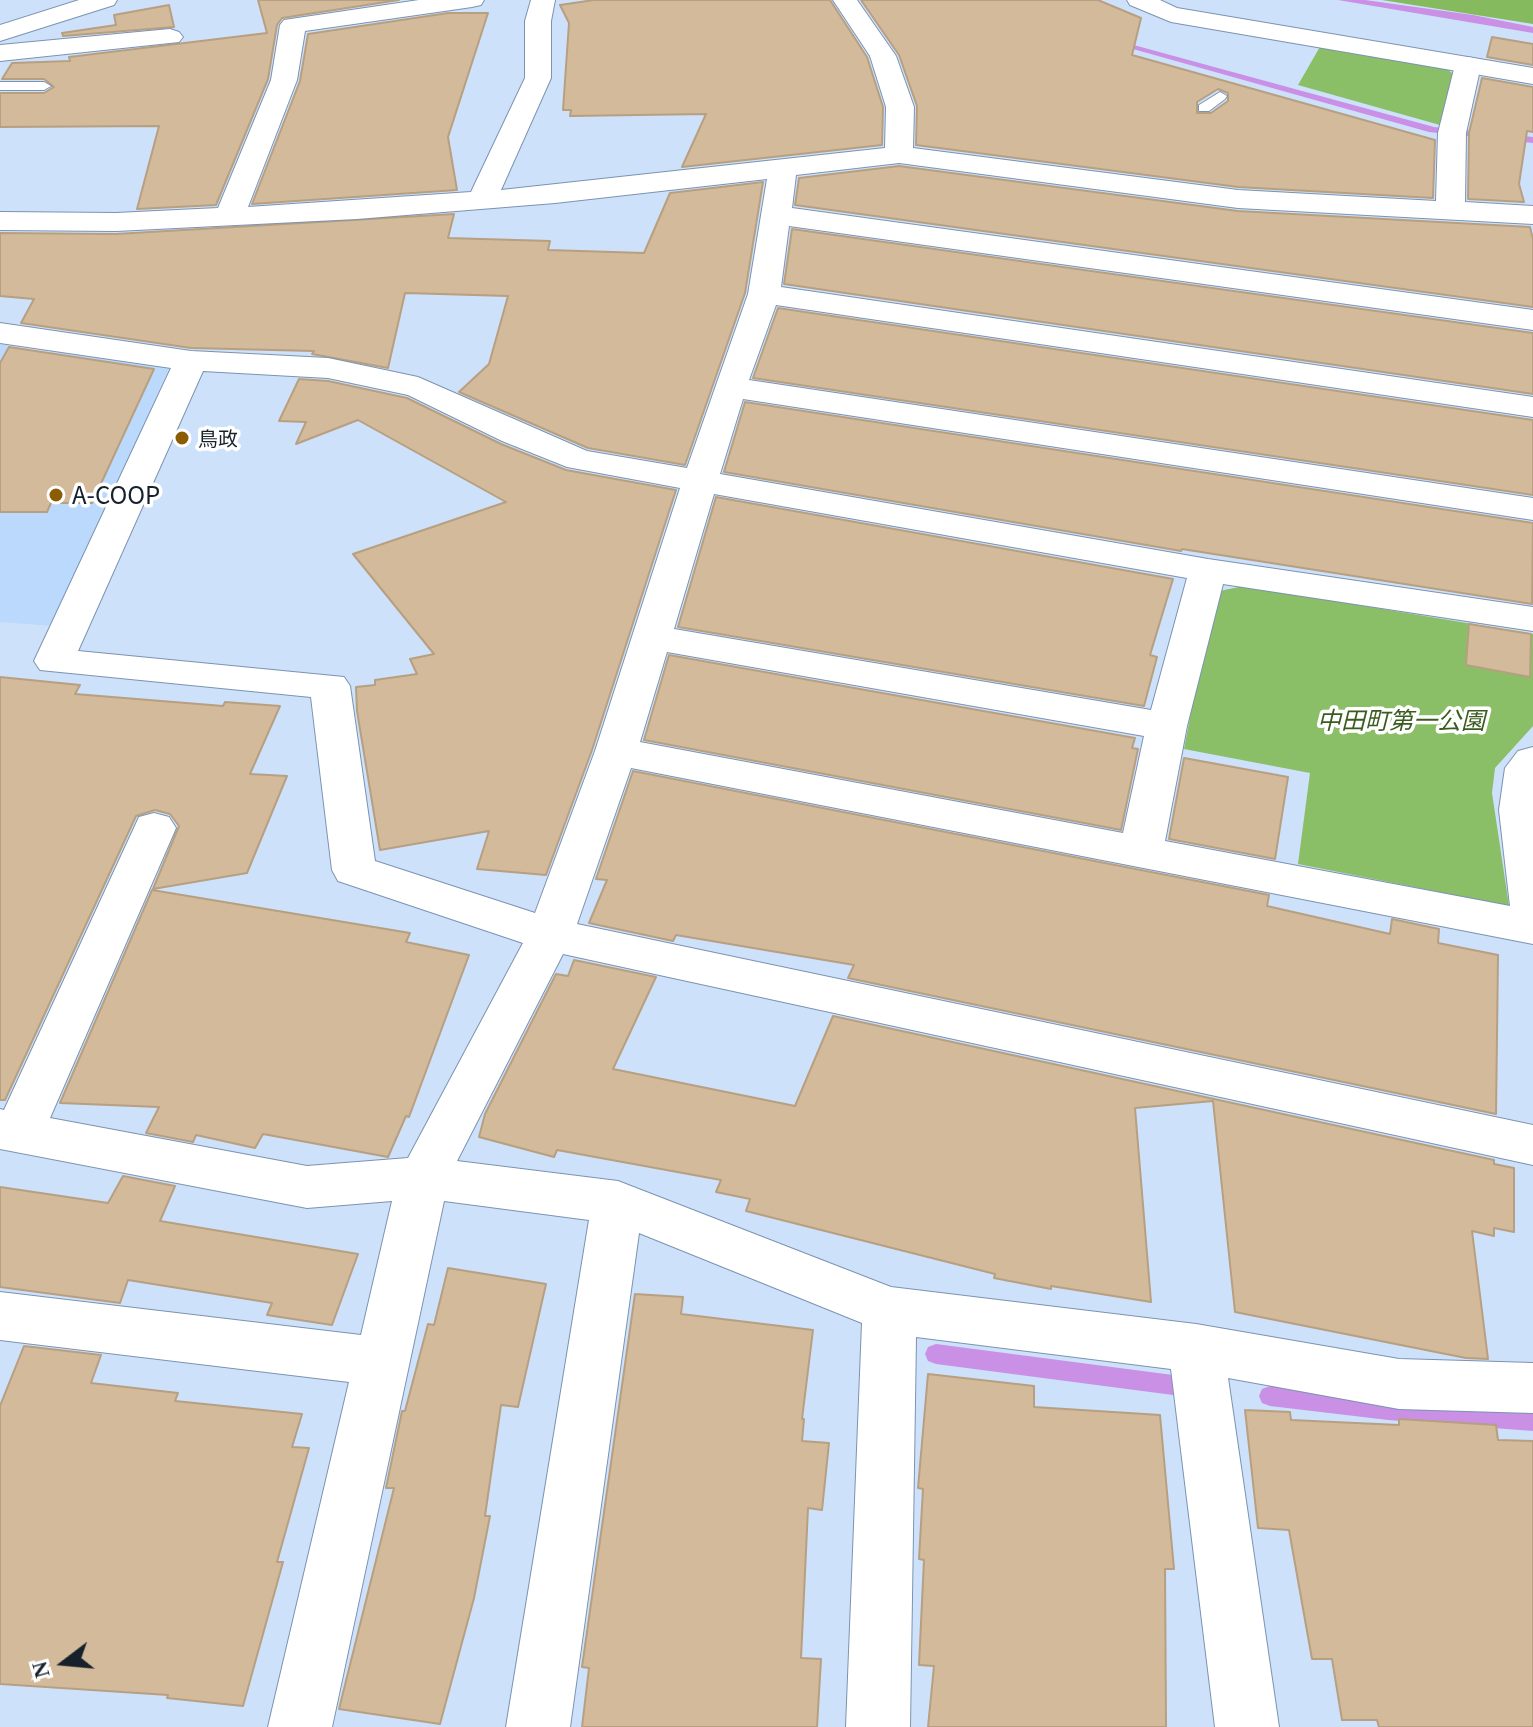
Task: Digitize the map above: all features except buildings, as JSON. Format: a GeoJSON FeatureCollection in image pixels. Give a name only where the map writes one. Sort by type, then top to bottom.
{"type":"FeatureCollection","features":[{"type":"Feature","properties":{"kind":"street"},"geometry":{"type":"LineString","coordinates":[[0,15],[48,0]]}},
{"type":"Feature","properties":{"kind":"street"},"geometry":{"type":"LineString","coordinates":[[0,33],[105,0]]}},
{"type":"Feature","properties":{"kind":"street"},"geometry":{"type":"LineString","coordinates":[[230,216],[284,80],[293,25],[472,0]]}},
{"type":"Feature","properties":{"kind":"street"},"geometry":{"type":"LineString","coordinates":[[482,199],[538,78],[538,21],[543,0]]}},
{"type":"Feature","properties":{"kind":"street"},"geometry":{"type":"LineString","coordinates":[[845,0],[883,56],[900,107],[899,155]]}},
{"type":"Feature","properties":{"kind":"street"},"geometry":{"type":"LineString","coordinates":[[1139,0],[1171,14],[1533,76]]}},
{"type":"Feature","properties":{"kind":"street"},"geometry":{"type":"LineString","coordinates":[[0,53],[170,37]]}},
{"type":"Feature","properties":{"kind":"street"},"geometry":{"type":"LineString","coordinates":[[1450,211],[1452,133],[1468,65]]}},
{"type":"Feature","properties":{"kind":"street"},"geometry":{"type":"LineString","coordinates":[[0,221],[116,222],[357,210],[633,186],[899,155],[1238,199],[1533,215]]}},
{"type":"Feature","properties":{"kind":"street"},"geometry":{"type":"LineString","coordinates":[[300,1727],[423,1178],[550,935],[616,751],[730,387],[764,294],[783,167]]}},
{"type":"Feature","properties":{"kind":"street"},"geometry":{"type":"LineString","coordinates":[[777,215],[1533,320]]}},
{"type":"Feature","properties":{"kind":"street"},"geometry":{"type":"LineString","coordinates":[[764,294],[1533,407]]}},
{"type":"Feature","properties":{"kind":"street"},"geometry":{"type":"LineString","coordinates":[[0,333],[191,361],[328,368],[418,387],[514,434],[579,460],[1208,570],[1533,619]]}},
{"type":"Feature","properties":{"kind":"street"},"geometry":{"type":"LineString","coordinates":[[191,361],[54,661],[330,686],[354,870],[550,935],[1533,1145]]}},
{"type":"Feature","properties":{"kind":"street"},"geometry":{"type":"LineString","coordinates":[[730,387],[1533,509]]}},
{"type":"Feature","properties":{"kind":"street"},"geometry":{"type":"LineString","coordinates":[[1141,853],[1167,726],[1208,570]]}},
{"type":"Feature","properties":{"kind":"street"},"geometry":{"type":"LineString","coordinates":[[651,637],[1167,726]]}},
{"type":"Feature","properties":{"kind":"street"},"geometry":{"type":"LineString","coordinates":[[616,751],[1533,927]]}},
{"type":"Feature","properties":{"kind":"street"},"geometry":{"type":"LineString","coordinates":[[1533,761],[1526,768],[1520,810],[1533,914]]}},
{"type":"Feature","properties":{"kind":"street"},"geometry":{"type":"LineString","coordinates":[[154,828],[10,1130],[307,1187],[423,1178],[618,1202],[889,1310],[1196,1348],[1399,1384],[1533,1388]]}},
{"type":"Feature","properties":{"kind":"street"},"geometry":{"type":"LineString","coordinates":[[538,1727],[618,1202]]}},
{"type":"Feature","properties":{"kind":"street"},"geometry":{"type":"LineString","coordinates":[[878,1727],[889,1310]]}},
{"type":"Feature","properties":{"kind":"street"},"geometry":{"type":"LineString","coordinates":[[0,1316],[382,1362]]}},
{"type":"Feature","properties":{"kind":"street"},"geometry":{"type":"LineString","coordinates":[[1196,1348],[1247,1727]]}},
{"type":"Feature","properties":{"kind":"lane"},"geometry":{"type":"LineString","coordinates":[[0,86],[44,86]]}},
{"type":"Feature","properties":{"kind":"lane"},"geometry":{"type":"LineString","coordinates":[[1204,108],[1220,96]]}},
{"type":"Feature","properties":{"kind":"shaded area","name":"A-COOP"},"geometry":{"type":"Polygon","coordinates":[[[0,344],[35,351],[157,360],[169,368],[54,626],[0,622],[0,344]]]}},
{"type":"Feature","properties":{"kind":"green space"},"geometry":{"type":"Polygon","coordinates":[[[1382,0],[1533,0],[1533,24],[1382,0]]]}},
{"type":"Feature","properties":{"kind":"green space"},"geometry":{"type":"Polygon","coordinates":[[[1321,45],[1445,67],[1453,74],[1440,125],[1298,85],[1321,45]]]}},
{"type":"Feature","properties":{"kind":"green space","name":"中田町第一公園"},"geometry":{"type":"Polygon","coordinates":[[[1244,586],[1533,634],[1533,726],[1495,768],[1492,793],[1509,906],[1298,864],[1310,773],[1184,749],[1214,592],[1244,586]]]}},
{"type":"Feature","properties":{"kind":"waterway"},"geometry":{"type":"LineString","coordinates":[[1343,0],[1473,18],[1533,30]]}},
{"type":"Feature","properties":{"kind":"waterway"},"geometry":{"type":"LineString","coordinates":[[1112,40],[1433,130],[1533,140]]}},
{"type":"Feature","properties":{"kind":"waterway"},"geometry":{"type":"LineString","coordinates":[[936,1354],[1173,1385]]}},
{"type":"Feature","properties":{"kind":"waterway"},"geometry":{"type":"LineString","coordinates":[[1270,1396],[1388,1410],[1533,1421]]}},
{"type":"Feature","properties":{"kind":"place","name":"鳥政"},"geometry":{"type":"Point","coordinates":[182,438]}},
{"type":"Feature","properties":{"kind":"place","name":"A-COOP"},"geometry":{"type":"Point","coordinates":[56,495]}}]}
